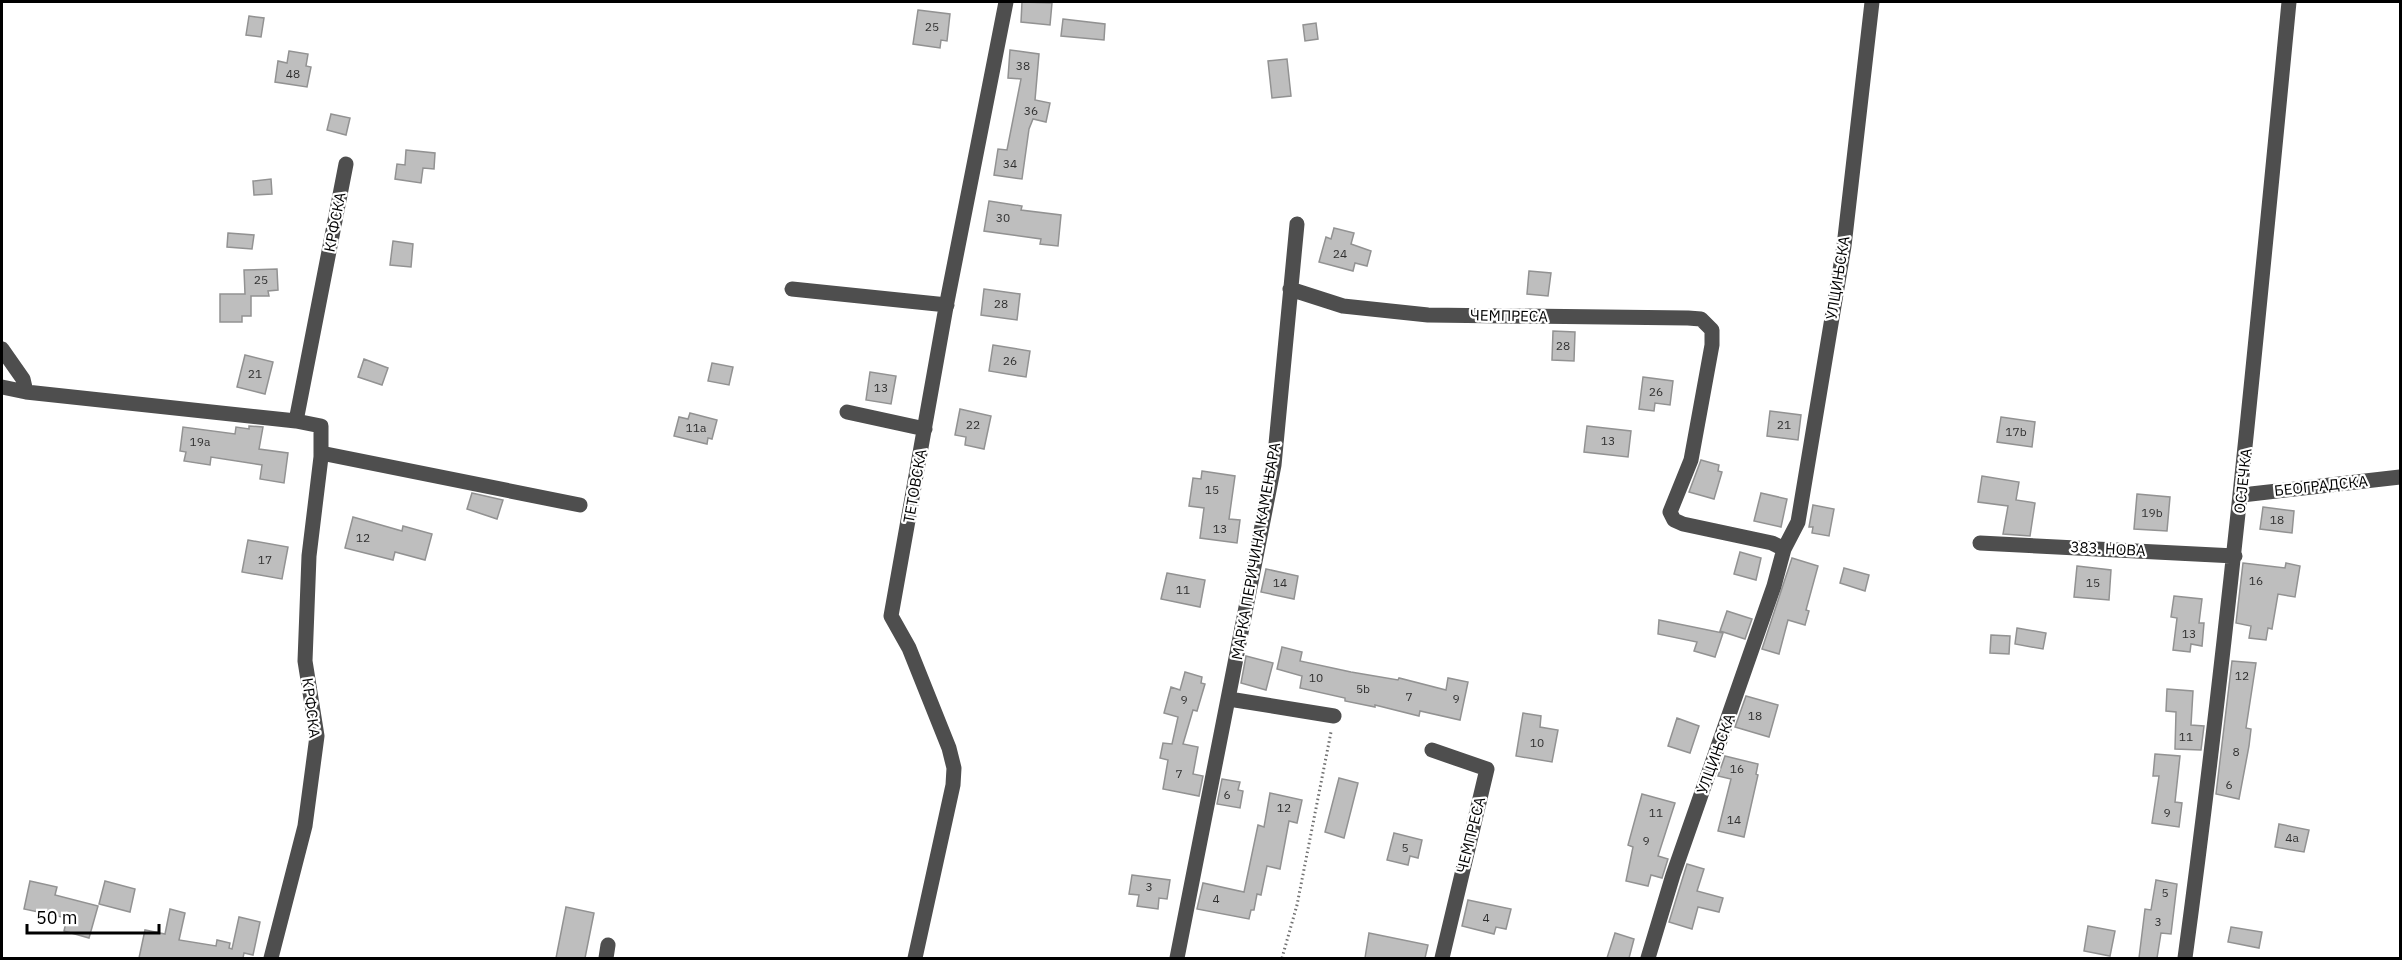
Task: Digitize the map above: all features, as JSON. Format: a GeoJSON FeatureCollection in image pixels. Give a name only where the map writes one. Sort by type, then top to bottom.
{"type":"FeatureCollection","features":[{"type":"Feature","properties":{"kind":"street","name":"ТЕТОВСКА"},"geometry":{"type":"LineString","coordinates":[[915,958],[953,785],[954,768],[949,748],[909,648],[891,616],[947,305],[1006,2]]}},
{"type":"Feature","properties":{"kind":"street","name":"УЛЦИЊСКА"},"geometry":{"type":"LineString","coordinates":[[1647,958],[1673,875],[1774,586],[1784,549],[1798,522],[1842,257],[1872,2]]}},
{"type":"Feature","properties":{"kind":"street","name":"ОСЈЕЧКА"},"geometry":{"type":"LineString","coordinates":[[2185,958],[2208,793],[2242,495],[2289,2]]}},
{"type":"Feature","properties":{"kind":"street","name":"КРФСКА"},"geometry":{"type":"LineString","coordinates":[[296,421],[346,164]]}},
{"type":"Feature","properties":{"kind":"street","name":"МАРКА ПЕРИЧИНА КАМЕЊАРА"},"geometry":{"type":"LineString","coordinates":[[1177,958],[1274,465],[1297,224]]}},
{"type":"Feature","properties":{"kind":"street"},"geometry":{"type":"LineString","coordinates":[[792,289],[947,305]]}},
{"type":"Feature","properties":{"kind":"street","name":"ЧЕМПРЕСА"},"geometry":{"type":"LineString","coordinates":[[1290,289],[1343,306],[1428,315],[1701,319],[1712,330],[1712,345],[1691,460],[1670,512],[1674,520],[1683,524],[1772,543],[1784,549]]}},
{"type":"Feature","properties":{"kind":"street"},"geometry":{"type":"LineString","coordinates":[[2,349],[23,379],[26,392]]}},
{"type":"Feature","properties":{"kind":"street","name":"КРФСКА"},"geometry":{"type":"LineString","coordinates":[[2,387],[26,392],[296,421],[321,426],[321,453],[309,556],[305,661],[317,736],[305,826],[271,958]]}},
{"type":"Feature","properties":{"kind":"street"},"geometry":{"type":"LineString","coordinates":[[848,412],[925,429]]}},
{"type":"Feature","properties":{"kind":"street"},"geometry":{"type":"LineString","coordinates":[[321,453],[580,505]]}},
{"type":"Feature","properties":{"kind":"street","name":"БЕОГРАДСКА"},"geometry":{"type":"LineString","coordinates":[[2242,495],[2400,477]]}},
{"type":"Feature","properties":{"kind":"street","name":"383. НОВА"},"geometry":{"type":"LineString","coordinates":[[1980,543],[2235,556]]}},
{"type":"Feature","properties":{"kind":"street"},"geometry":{"type":"LineString","coordinates":[[1228,699],[1334,716]]}},
{"type":"Feature","properties":{"kind":"street","name":"ЧЕМПРЕСА"},"geometry":{"type":"LineString","coordinates":[[1432,750],[1487,769],[1442,958]]}},
{"type":"Feature","properties":{"kind":"path"},"geometry":{"type":"LineString","coordinates":[[1282,958],[1297,905],[1334,716]]}},
{"type":"Feature","properties":{"kind":"building"},"geometry":{"type":"Polygon","coordinates":[[[1022,2],[1052,3],[1050,25],[1021,22],[1022,2]]]}},
{"type":"Feature","properties":{"kind":"building"},"geometry":{"type":"Polygon","coordinates":[[[918,10],[950,14],[947,41],[941,40],[940,48],[913,44],[918,10]]]}},
{"type":"Feature","properties":{"kind":"building"},"geometry":{"type":"Polygon","coordinates":[[[249,16],[264,18],[261,37],[246,35],[249,16]]]}},
{"type":"Feature","properties":{"kind":"building"},"geometry":{"type":"Polygon","coordinates":[[[1063,19],[1105,24],[1104,40],[1061,36],[1063,19]]]}},
{"type":"Feature","properties":{"kind":"building"},"geometry":{"type":"Polygon","coordinates":[[[1316,23],[1318,39],[1305,41],[1303,25],[1316,23]]]}},
{"type":"Feature","properties":{"kind":"building"},"geometry":{"type":"Polygon","coordinates":[[[1010,50],[1039,54],[1035,100],[1050,103],[1046,122],[1033,119],[1029,129],[1022,179],[994,175],[998,149],[1007,150],[1021,79],[1008,78],[1010,50]]]}},
{"type":"Feature","properties":{"kind":"building"},"geometry":{"type":"Polygon","coordinates":[[[289,51],[308,54],[306,66],[311,67],[307,87],[275,82],[278,61],[287,63],[289,51]]]}},
{"type":"Feature","properties":{"kind":"building"},"geometry":{"type":"Polygon","coordinates":[[[1287,59],[1291,96],[1272,98],[1268,61],[1287,59]]]}},
{"type":"Feature","properties":{"kind":"building"},"geometry":{"type":"Polygon","coordinates":[[[331,114],[350,118],[346,135],[327,130],[331,114]]]}},
{"type":"Feature","properties":{"kind":"building"},"geometry":{"type":"Polygon","coordinates":[[[406,150],[435,153],[434,169],[423,168],[421,183],[395,179],[397,164],[405,165],[406,150]]]}},
{"type":"Feature","properties":{"kind":"building"},"geometry":{"type":"Polygon","coordinates":[[[271,179],[272,194],[254,195],[253,181],[271,179]]]}},
{"type":"Feature","properties":{"kind":"building"},"geometry":{"type":"Polygon","coordinates":[[[989,201],[1022,206],[1021,210],[1061,215],[1058,246],[1040,244],[1041,239],[984,231],[989,201]]]}},
{"type":"Feature","properties":{"kind":"building"},"geometry":{"type":"Polygon","coordinates":[[[1334,228],[1354,233],[1351,244],[1371,251],[1367,266],[1355,263],[1353,271],[1319,262],[1326,237],[1331,239],[1334,228]]]}},
{"type":"Feature","properties":{"kind":"building"},"geometry":{"type":"Polygon","coordinates":[[[228,233],[254,235],[252,249],[227,247],[228,233]]]}},
{"type":"Feature","properties":{"kind":"building"},"geometry":{"type":"Polygon","coordinates":[[[393,241],[413,244],[411,267],[390,265],[393,241]]]}},
{"type":"Feature","properties":{"kind":"building"},"geometry":{"type":"Polygon","coordinates":[[[277,269],[278,290],[268,291],[269,296],[251,296],[251,316],[242,316],[242,322],[220,322],[220,294],[245,294],[244,270],[277,269]]]}},
{"type":"Feature","properties":{"kind":"building"},"geometry":{"type":"Polygon","coordinates":[[[1529,271],[1551,273],[1548,296],[1527,294],[1529,271]]]}},
{"type":"Feature","properties":{"kind":"building"},"geometry":{"type":"Polygon","coordinates":[[[984,289],[1020,294],[1017,320],[981,315],[984,289]]]}},
{"type":"Feature","properties":{"kind":"building"},"geometry":{"type":"Polygon","coordinates":[[[1553,331],[1575,332],[1574,361],[1552,360],[1553,331]]]}},
{"type":"Feature","properties":{"kind":"building"},"geometry":{"type":"Polygon","coordinates":[[[993,345],[1030,351],[1026,377],[989,371],[993,345]]]}},
{"type":"Feature","properties":{"kind":"building"},"geometry":{"type":"Polygon","coordinates":[[[245,355],[273,362],[265,394],[237,387],[245,355]]]}},
{"type":"Feature","properties":{"kind":"building"},"geometry":{"type":"Polygon","coordinates":[[[364,359],[388,368],[382,385],[358,377],[364,359]]]}},
{"type":"Feature","properties":{"kind":"building"},"geometry":{"type":"Polygon","coordinates":[[[712,363],[733,367],[729,385],[708,381],[712,363]]]}},
{"type":"Feature","properties":{"kind":"building"},"geometry":{"type":"Polygon","coordinates":[[[870,372],[896,376],[891,404],[866,400],[870,372]]]}},
{"type":"Feature","properties":{"kind":"building"},"geometry":{"type":"Polygon","coordinates":[[[1643,377],[1673,381],[1670,405],[1655,403],[1654,411],[1639,409],[1643,377]]]}},
{"type":"Feature","properties":{"kind":"building"},"geometry":{"type":"Polygon","coordinates":[[[960,409],[991,416],[984,449],[965,445],[966,437],[955,435],[960,409]]]}},
{"type":"Feature","properties":{"kind":"building"},"geometry":{"type":"Polygon","coordinates":[[[1770,411],[1801,415],[1798,440],[1767,436],[1770,411]]]}},
{"type":"Feature","properties":{"kind":"building"},"geometry":{"type":"Polygon","coordinates":[[[690,413],[717,420],[712,439],[708,438],[707,444],[674,436],[679,417],[688,419],[690,413]]]}},
{"type":"Feature","properties":{"kind":"building"},"geometry":{"type":"Polygon","coordinates":[[[2001,417],[2035,422],[2032,447],[1997,442],[2001,417]]]}},
{"type":"Feature","properties":{"kind":"building"},"geometry":{"type":"Polygon","coordinates":[[[249,426],[263,427],[259,449],[288,453],[284,483],[260,479],[262,465],[211,457],[210,465],[184,461],[186,452],[180,451],[183,427],[235,434],[236,427],[249,429],[249,426]]]}},
{"type":"Feature","properties":{"kind":"building"},"geometry":{"type":"Polygon","coordinates":[[[1587,426],[1631,431],[1628,457],[1584,452],[1587,426]]]}},
{"type":"Feature","properties":{"kind":"building"},"geometry":{"type":"Polygon","coordinates":[[[1701,460],[1719,465],[1718,471],[1722,472],[1714,499],[1689,492],[1701,460]]]}},
{"type":"Feature","properties":{"kind":"building"},"geometry":{"type":"Polygon","coordinates":[[[1202,471],[1235,476],[1229,519],[1240,520],[1237,543],[1200,538],[1204,508],[1189,506],[1193,478],[1201,479],[1202,471]]]}},
{"type":"Feature","properties":{"kind":"building"},"geometry":{"type":"Polygon","coordinates":[[[1982,476],[2019,482],[2016,500],[2035,503],[2030,536],[2003,534],[2008,506],[1978,502],[1982,476]]]}},
{"type":"Feature","properties":{"kind":"building"},"geometry":{"type":"Polygon","coordinates":[[[472,493],[503,500],[497,519],[467,509],[472,493]]]}},
{"type":"Feature","properties":{"kind":"building"},"geometry":{"type":"Polygon","coordinates":[[[1761,493],[1787,499],[1781,527],[1754,521],[1761,493]]]}},
{"type":"Feature","properties":{"kind":"building"},"geometry":{"type":"Polygon","coordinates":[[[2137,494],[2170,497],[2167,531],[2134,529],[2137,494]]]}},
{"type":"Feature","properties":{"kind":"building"},"geometry":{"type":"Polygon","coordinates":[[[1813,505],[1834,509],[1829,536],[1812,533],[1813,527],[1809,527],[1813,505]]]}},
{"type":"Feature","properties":{"kind":"building"},"geometry":{"type":"Polygon","coordinates":[[[2263,507],[2294,511],[2292,533],[2260,529],[2263,507]]]}},
{"type":"Feature","properties":{"kind":"building"},"geometry":{"type":"Polygon","coordinates":[[[353,517],[402,531],[403,526],[432,534],[425,560],[395,552],[393,560],[345,548],[353,517]]]}},
{"type":"Feature","properties":{"kind":"building"},"geometry":{"type":"Polygon","coordinates":[[[248,540],[288,547],[282,579],[242,572],[248,540]]]}},
{"type":"Feature","properties":{"kind":"building"},"geometry":{"type":"Polygon","coordinates":[[[1740,552],[1761,558],[1756,580],[1734,574],[1740,552]]]}},
{"type":"Feature","properties":{"kind":"building"},"geometry":{"type":"Polygon","coordinates":[[[1792,558],[1818,566],[1806,610],[1809,611],[1805,625],[1788,620],[1779,654],[1762,649],[1792,558]]]}},
{"type":"Feature","properties":{"kind":"building"},"geometry":{"type":"Polygon","coordinates":[[[2243,563],[2285,568],[2286,563],[2300,566],[2295,597],[2278,594],[2272,629],[2268,628],[2266,640],[2249,638],[2251,626],[2236,623],[2243,563]]]}},
{"type":"Feature","properties":{"kind":"building"},"geometry":{"type":"Polygon","coordinates":[[[2077,566],[2111,570],[2109,600],[2074,597],[2077,566]]]}},
{"type":"Feature","properties":{"kind":"building"},"geometry":{"type":"Polygon","coordinates":[[[1844,568],[1869,575],[1865,591],[1840,583],[1844,568]]]}},
{"type":"Feature","properties":{"kind":"building"},"geometry":{"type":"Polygon","coordinates":[[[1266,569],[1298,576],[1294,599],[1261,592],[1266,569]]]}},
{"type":"Feature","properties":{"kind":"building"},"geometry":{"type":"Polygon","coordinates":[[[1167,573],[1205,580],[1200,607],[1161,599],[1167,573]]]}},
{"type":"Feature","properties":{"kind":"building"},"geometry":{"type":"Polygon","coordinates":[[[2174,596],[2202,599],[2199,623],[2204,623],[2202,646],[2191,644],[2190,652],[2173,650],[2177,618],[2171,617],[2174,596]]]}},
{"type":"Feature","properties":{"kind":"building"},"geometry":{"type":"Polygon","coordinates":[[[1727,611],[1752,619],[1745,639],[1720,631],[1727,611]]]}},
{"type":"Feature","properties":{"kind":"building"},"geometry":{"type":"Polygon","coordinates":[[[1659,620],[1723,633],[1715,657],[1694,651],[1697,642],[1658,634],[1659,620]]]}},
{"type":"Feature","properties":{"kind":"building"},"geometry":{"type":"Polygon","coordinates":[[[2017,628],[2046,633],[2043,649],[2015,644],[2017,628]]]}},
{"type":"Feature","properties":{"kind":"building"},"geometry":{"type":"Polygon","coordinates":[[[1991,635],[2010,636],[2009,654],[1990,653],[1991,635]]]}},
{"type":"Feature","properties":{"kind":"building"},"geometry":{"type":"Polygon","coordinates":[[[1282,647],[1302,652],[1300,661],[1351,672],[1398,680],[1399,678],[1446,690],[1448,678],[1468,682],[1460,720],[1420,711],[1419,716],[1375,705],[1375,707],[1345,701],[1345,698],[1300,688],[1302,676],[1277,669],[1282,647]]]}},
{"type":"Feature","properties":{"kind":"building"},"geometry":{"type":"Polygon","coordinates":[[[1246,656],[1273,663],[1266,690],[1241,683],[1246,656]]]}},
{"type":"Feature","properties":{"kind":"building"},"geometry":{"type":"Polygon","coordinates":[[[2232,661],[2256,663],[2246,728],[2251,729],[2249,746],[2239,799],[2216,794],[2232,661]]]}},
{"type":"Feature","properties":{"kind":"building"},"geometry":{"type":"Polygon","coordinates":[[[1185,672],[1202,677],[1201,683],[1205,684],[1197,711],[1193,710],[1183,744],[1198,747],[1193,774],[1203,776],[1199,796],[1163,789],[1168,760],[1160,758],[1163,743],[1172,744],[1178,717],[1164,713],[1171,687],[1180,690],[1185,672]]]}},
{"type":"Feature","properties":{"kind":"building"},"geometry":{"type":"Polygon","coordinates":[[[2167,689],[2193,691],[2191,725],[2204,726],[2201,750],[2175,749],[2176,712],[2166,711],[2167,689]]]}},
{"type":"Feature","properties":{"kind":"building"},"geometry":{"type":"Polygon","coordinates":[[[1746,696],[1778,705],[1769,737],[1735,727],[1746,696]]]}},
{"type":"Feature","properties":{"kind":"building"},"geometry":{"type":"Polygon","coordinates":[[[1523,713],[1541,716],[1540,727],[1558,730],[1552,762],[1516,756],[1523,713]]]}},
{"type":"Feature","properties":{"kind":"building"},"geometry":{"type":"Polygon","coordinates":[[[1677,718],[1699,726],[1690,753],[1668,746],[1677,718]]]}},
{"type":"Feature","properties":{"kind":"building"},"geometry":{"type":"Polygon","coordinates":[[[2155,754],[2180,756],[2175,802],[2182,803],[2179,827],[2152,823],[2159,776],[2153,776],[2155,754]]]}},
{"type":"Feature","properties":{"kind":"building"},"geometry":{"type":"Polygon","coordinates":[[[1725,756],[1758,764],[1756,774],[1758,775],[1744,837],[1718,831],[1731,779],[1718,776],[1725,756]]]}},
{"type":"Feature","properties":{"kind":"building"},"geometry":{"type":"Polygon","coordinates":[[[1339,778],[1358,783],[1344,838],[1325,832],[1339,778]]]}},
{"type":"Feature","properties":{"kind":"building"},"geometry":{"type":"Polygon","coordinates":[[[1222,779],[1240,782],[1238,790],[1243,791],[1240,808],[1217,804],[1222,779]]]}},
{"type":"Feature","properties":{"kind":"building"},"geometry":{"type":"Polygon","coordinates":[[[1270,793],[1302,800],[1297,823],[1289,821],[1280,869],[1267,866],[1261,895],[1257,894],[1254,910],[1251,910],[1249,919],[1197,909],[1203,883],[1244,892],[1258,825],[1264,827],[1270,793]]]}},
{"type":"Feature","properties":{"kind":"building"},"geometry":{"type":"Polygon","coordinates":[[[1642,794],[1675,803],[1658,856],[1668,859],[1662,878],[1651,875],[1648,886],[1626,881],[1633,847],[1628,845],[1642,794]]]}},
{"type":"Feature","properties":{"kind":"building"},"geometry":{"type":"Polygon","coordinates":[[[2279,824],[2309,830],[2304,852],[2275,847],[2279,824]]]}},
{"type":"Feature","properties":{"kind":"building"},"geometry":{"type":"Polygon","coordinates":[[[1394,833],[1422,840],[1418,858],[1410,856],[1408,865],[1387,860],[1394,833]]]}},
{"type":"Feature","properties":{"kind":"building"},"geometry":{"type":"Polygon","coordinates":[[[1687,864],[1704,869],[1697,891],[1723,898],[1719,912],[1698,907],[1692,929],[1669,922],[1687,864]]]}},
{"type":"Feature","properties":{"kind":"building"},"geometry":{"type":"Polygon","coordinates":[[[1132,875],[1170,880],[1167,899],[1159,898],[1158,909],[1137,906],[1139,895],[1129,894],[1132,875]]]}},
{"type":"Feature","properties":{"kind":"building"},"geometry":{"type":"Polygon","coordinates":[[[2156,880],[2177,884],[2171,934],[2161,933],[2157,958],[2139,958],[2145,909],[2151,910],[2156,880]]]}},
{"type":"Feature","properties":{"kind":"building"},"geometry":{"type":"Polygon","coordinates":[[[30,881],[57,887],[55,895],[98,906],[89,938],[64,931],[67,918],[24,909],[30,881]]]}},
{"type":"Feature","properties":{"kind":"building"},"geometry":{"type":"Polygon","coordinates":[[[105,881],[135,889],[130,912],[99,904],[105,881]]]}},
{"type":"Feature","properties":{"kind":"building"},"geometry":{"type":"Polygon","coordinates":[[[1468,900],[1511,909],[1506,929],[1496,927],[1494,934],[1462,926],[1468,900]]]}},
{"type":"Feature","properties":{"kind":"building"},"geometry":{"type":"Polygon","coordinates":[[[566,907],[594,913],[585,958],[556,958],[566,907]]]}},
{"type":"Feature","properties":{"kind":"building"},"geometry":{"type":"Polygon","coordinates":[[[170,909],[185,913],[179,940],[216,946],[217,940],[230,943],[229,948],[232,949],[239,917],[260,922],[253,955],[244,953],[243,958],[139,958],[145,930],[165,934],[170,909]]]}},
{"type":"Feature","properties":{"kind":"building"},"geometry":{"type":"Polygon","coordinates":[[[2088,926],[2115,931],[2110,956],[2084,951],[2088,926]]]}},
{"type":"Feature","properties":{"kind":"building"},"geometry":{"type":"Polygon","coordinates":[[[2231,927],[2262,932],[2259,948],[2228,942],[2231,927]]]}},
{"type":"Feature","properties":{"kind":"building"},"geometry":{"type":"Polygon","coordinates":[[[1369,933],[1428,945],[1425,958],[1365,958],[1369,933]]]}},
{"type":"Feature","properties":{"kind":"building"},"geometry":{"type":"Polygon","coordinates":[[[1615,933],[1634,939],[1629,958],[1607,958],[1615,933]]]}}]}
